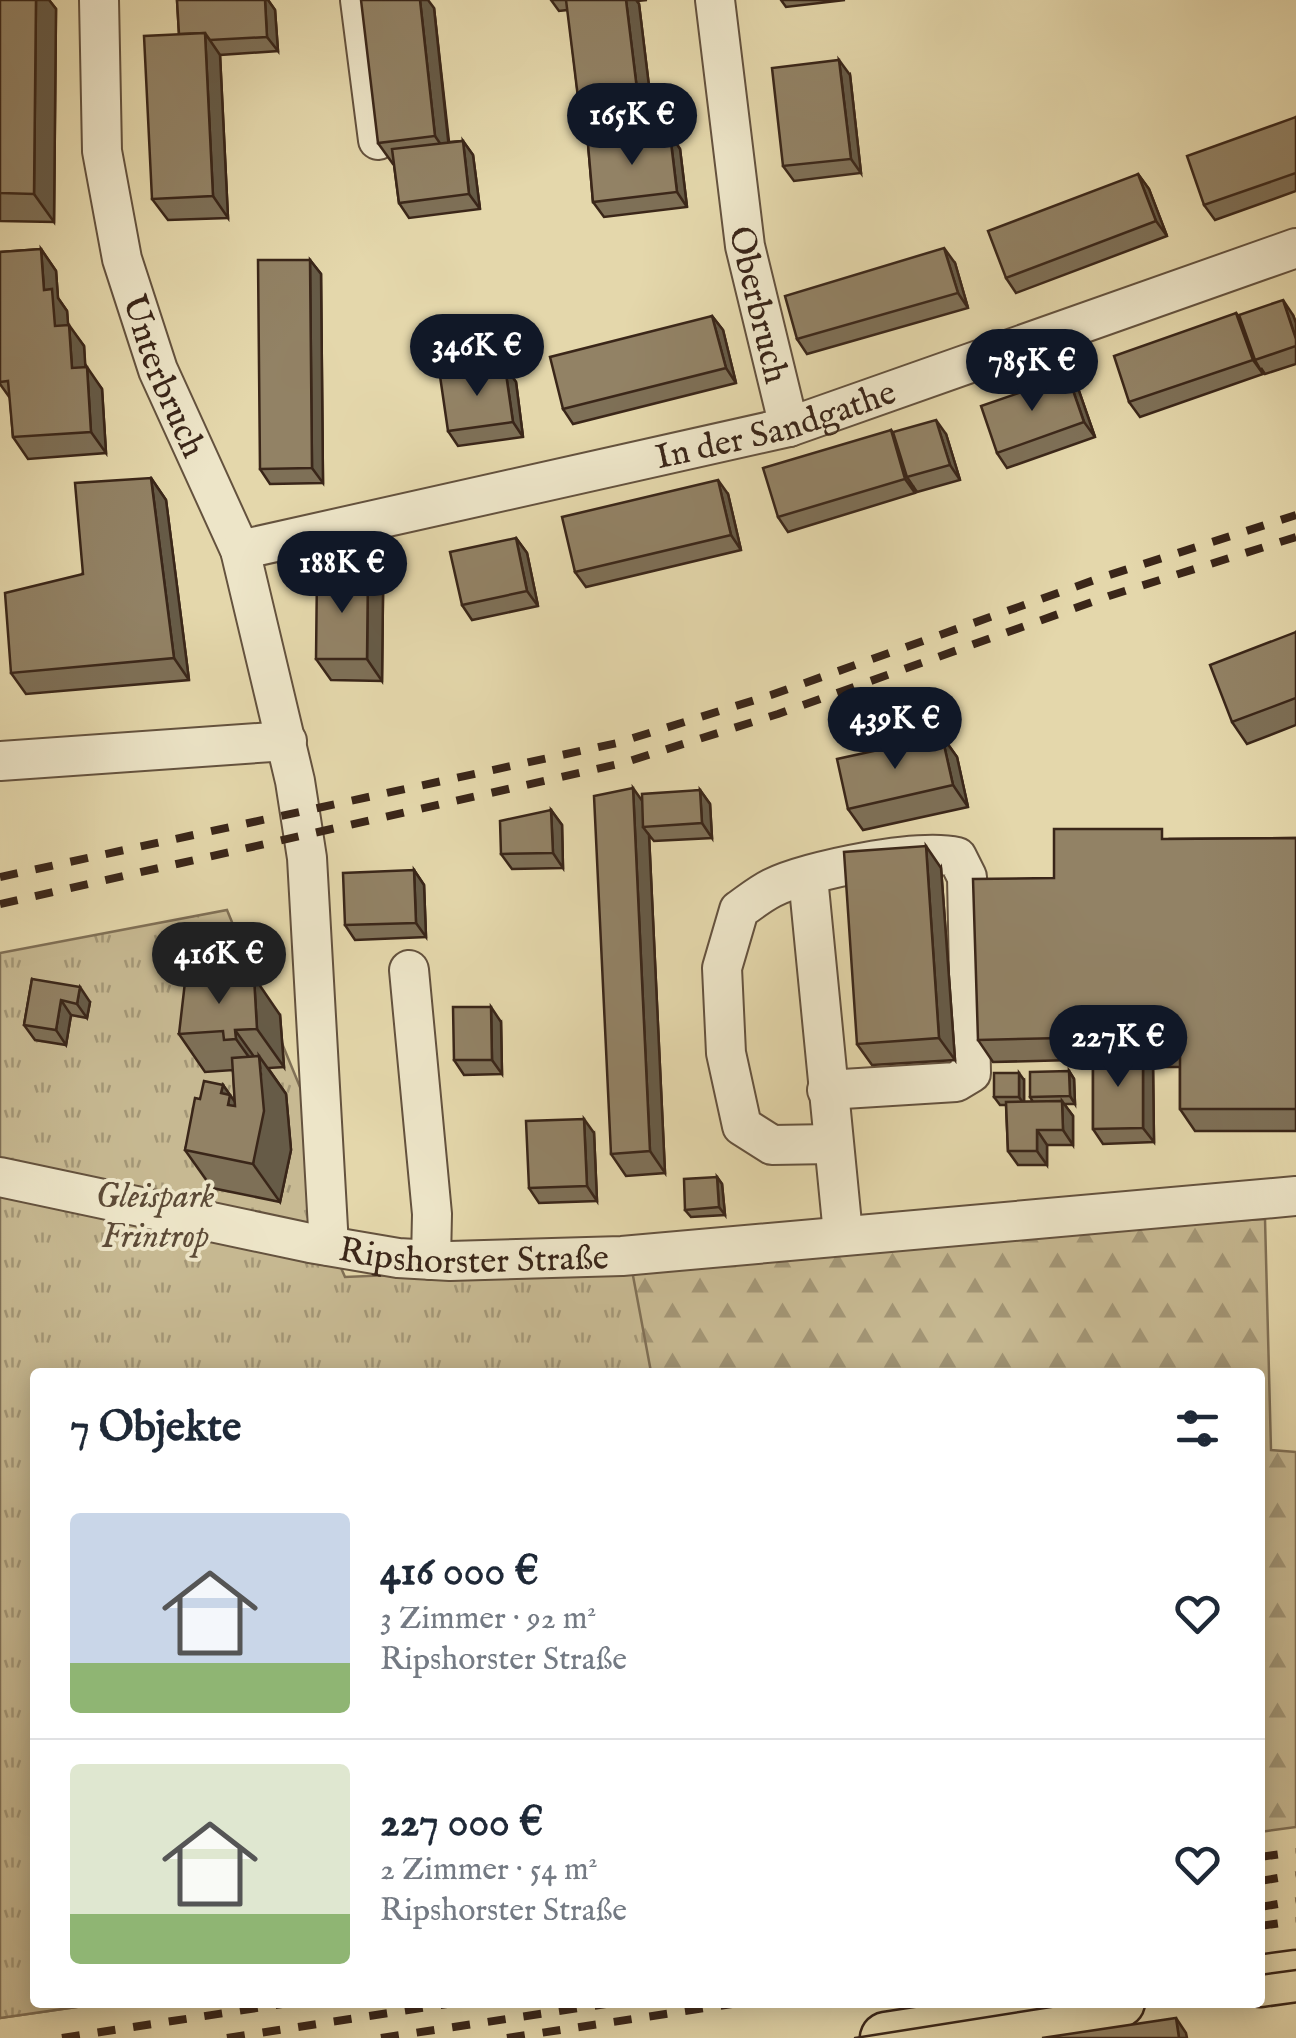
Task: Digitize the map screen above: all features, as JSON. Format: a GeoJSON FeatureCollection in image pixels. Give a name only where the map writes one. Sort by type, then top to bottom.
{"type":"FeatureCollection","features":[{"type":"Feature","properties":{"kind":"main road"},"geometry":{"type":"LineString","coordinates":[[1265,1980],[1296,1976]]}},
{"type":"Feature","properties":{"kind":"main road"},"geometry":{"type":"LineString","coordinates":[[886,2038],[1081,2008]]}},
{"type":"Feature","properties":{"kind":"street","name":"Unterbruch"},"geometry":{"type":"LineString","coordinates":[[99,0],[102,152],[122,259],[158,370],[240,550],[288,741]]}},
{"type":"Feature","properties":{"kind":"street"},"geometry":{"type":"LineString","coordinates":[[360,0],[378,140]]}},
{"type":"Feature","properties":{"kind":"street","name":"Oberbruch"},"geometry":{"type":"LineString","coordinates":[[714,0],[745,246],[789,427]]}},
{"type":"Feature","properties":{"kind":"street","name":"In der Sandgathe"},"geometry":{"type":"LineString","coordinates":[[240,550],[789,427],[1296,248]]}},
{"type":"Feature","properties":{"kind":"street"},"geometry":{"type":"LineString","coordinates":[[0,761],[288,741]]}},
{"type":"Feature","properties":{"kind":"street","name":"Ripshorster Straße"},"geometry":{"type":"LineString","coordinates":[[288,741],[308,858],[329,1246],[431,1260],[500,1262],[622,1256],[1296,1196]]}},
{"type":"Feature","properties":{"kind":"street"},"geometry":{"type":"LineString","coordinates":[[827,1090],[956,1082],[971,1073],[967,877],[957,856],[938,853],[835,869],[773,888],[738,910],[722,968],[726,1053],[742,1126],[772,1145],[832,1144]]}},
{"type":"Feature","properties":{"kind":"street"},"geometry":{"type":"LineString","coordinates":[[808,877],[844,1234]]}},
{"type":"Feature","properties":{"kind":"street"},"geometry":{"type":"LineString","coordinates":[[409,970],[432,1214],[431,1260]]}},
{"type":"Feature","properties":{"kind":"street"},"geometry":{"type":"LineString","coordinates":[[0,1177],[329,1246]]}},
{"type":"Feature","properties":{"kind":"green space","name":"Gleispark Frintrop"},"geometry":{"type":"Polygon","coordinates":[[[227,910],[307,1104],[307,1190],[345,1277],[631,1265],[650,1368],[30,1368],[30,2008],[69,2008],[0,2018],[0,953],[227,910]]]}},
{"type":"Feature","properties":{"kind":"green space"},"geometry":{"type":"Polygon","coordinates":[[[0,1208],[345,1278],[631,1265],[849,1243],[1265,1219],[1271,1450],[1296,1452],[1296,1827],[1265,1831],[1265,1368],[30,1368],[30,2008],[69,2008],[0,2018],[0,1208]]]}},
{"type":"Feature","properties":{"kind":"building"},"geometry":{"type":"Polygon","coordinates":[[[0,0],[36,0],[34,194],[0,193],[0,0]]]}},
{"type":"Feature","properties":{"kind":"building"},"geometry":{"type":"Polygon","coordinates":[[[177,0],[265,0],[267,37],[210,40],[205,33],[179,34],[177,0]]]}},
{"type":"Feature","properties":{"kind":"building"},"geometry":{"type":"Polygon","coordinates":[[[361,0],[420,0],[435,136],[378,143],[361,0]]]}},
{"type":"Feature","properties":{"kind":"building"},"geometry":{"type":"Polygon","coordinates":[[[566,0],[626,0],[642,130],[583,138],[566,0]]]}},
{"type":"Feature","properties":{"kind":"building"},"geometry":{"type":"Polygon","coordinates":[[[205,33],[213,196],[152,199],[144,36],[205,33]]]}},
{"type":"Feature","properties":{"kind":"building"},"geometry":{"type":"Polygon","coordinates":[[[839,60],[851,159],[783,166],[772,68],[839,60]]]}},
{"type":"Feature","properties":{"kind":"building"},"geometry":{"type":"Polygon","coordinates":[[[1296,117],[1296,173],[1204,205],[1187,156],[1296,117]]]}},
{"type":"Feature","properties":{"kind":"building"},"geometry":{"type":"Polygon","coordinates":[[[670,134],[677,192],[593,202],[588,144],[670,134]]]}},
{"type":"Feature","properties":{"kind":"building"},"geometry":{"type":"Polygon","coordinates":[[[463,141],[469,194],[399,203],[392,149],[463,141]]]}},
{"type":"Feature","properties":{"kind":"building"},"geometry":{"type":"Polygon","coordinates":[[[1138,174],[1156,221],[1006,278],[988,231],[1138,174]]]}},
{"type":"Feature","properties":{"kind":"building"},"geometry":{"type":"Polygon","coordinates":[[[944,248],[958,293],[797,339],[785,296],[944,248]]]}},
{"type":"Feature","properties":{"kind":"building"},"geometry":{"type":"Polygon","coordinates":[[[41,249],[44,290],[52,289],[55,326],[69,325],[72,368],[87,367],[91,432],[13,437],[8,381],[0,382],[0,252],[41,249]]]}},
{"type":"Feature","properties":{"kind":"building"},"geometry":{"type":"Polygon","coordinates":[[[258,260],[310,260],[312,468],[260,469],[258,260]]]}},
{"type":"Feature","properties":{"kind":"building"},"geometry":{"type":"Polygon","coordinates":[[[1283,300],[1296,346],[1255,360],[1239,315],[1283,300]]]}},
{"type":"Feature","properties":{"kind":"building"},"geometry":{"type":"Polygon","coordinates":[[[1236,313],[1253,360],[1129,402],[1114,356],[1236,313]]]}},
{"type":"Feature","properties":{"kind":"building"},"geometry":{"type":"Polygon","coordinates":[[[712,316],[726,368],[563,409],[550,357],[712,316]]]}},
{"type":"Feature","properties":{"kind":"building"},"geometry":{"type":"Polygon","coordinates":[[[505,367],[513,422],[448,431],[440,376],[505,367]]]}},
{"type":"Feature","properties":{"kind":"building"},"geometry":{"type":"Polygon","coordinates":[[[1068,376],[1084,422],[997,453],[981,406],[1068,376]]]}},
{"type":"Feature","properties":{"kind":"building"},"geometry":{"type":"Polygon","coordinates":[[[936,420],[950,465],[907,477],[893,432],[936,420]]]}},
{"type":"Feature","properties":{"kind":"building"},"geometry":{"type":"Polygon","coordinates":[[[891,430],[905,479],[778,517],[763,468],[891,430]]]}},
{"type":"Feature","properties":{"kind":"building"},"geometry":{"type":"Polygon","coordinates":[[[151,478],[174,658],[11,673],[5,593],[83,574],[75,483],[151,478]]]}},
{"type":"Feature","properties":{"kind":"building"},"geometry":{"type":"Polygon","coordinates":[[[718,480],[731,535],[575,572],[562,517],[718,480]]]}},
{"type":"Feature","properties":{"kind":"building"},"geometry":{"type":"Polygon","coordinates":[[[516,538],[527,591],[462,605],[450,552],[516,538]]]}},
{"type":"Feature","properties":{"kind":"building"},"geometry":{"type":"Polygon","coordinates":[[[317,572],[368,572],[367,659],[316,659],[317,572]]]}},
{"type":"Feature","properties":{"kind":"building"},"geometry":{"type":"Polygon","coordinates":[[[1296,632],[1296,698],[1232,722],[1210,665],[1296,632]]]}},
{"type":"Feature","properties":{"kind":"building"},"geometry":{"type":"Polygon","coordinates":[[[942,736],[953,785],[848,809],[837,759],[942,736]]]}},
{"type":"Feature","properties":{"kind":"building"},"geometry":{"type":"Polygon","coordinates":[[[633,788],[650,1151],[611,1154],[594,796],[633,788]]]}},
{"type":"Feature","properties":{"kind":"building"},"geometry":{"type":"Polygon","coordinates":[[[700,790],[702,823],[643,827],[642,794],[700,790]]]}},
{"type":"Feature","properties":{"kind":"building"},"geometry":{"type":"Polygon","coordinates":[[[551,810],[553,853],[501,854],[500,821],[551,810]]]}},
{"type":"Feature","properties":{"kind":"building"},"geometry":{"type":"Polygon","coordinates":[[[1054,829],[1162,829],[1162,839],[1296,838],[1296,1109],[1180,1109],[1180,1045],[1063,1045],[1062,1038],[978,1040],[973,879],[1054,878],[1054,829]]]}},
{"type":"Feature","properties":{"kind":"building"},"geometry":{"type":"Polygon","coordinates":[[[926,846],[939,1038],[857,1044],[844,852],[926,846]]]}},
{"type":"Feature","properties":{"kind":"building"},"geometry":{"type":"Polygon","coordinates":[[[414,870],[416,923],[345,925],[343,873],[414,870]]]}},
{"type":"Feature","properties":{"kind":"building"},"geometry":{"type":"Polygon","coordinates":[[[254,977],[257,1029],[235,1030],[236,1039],[224,1040],[223,1031],[179,1034],[185,982],[254,977]]]}},
{"type":"Feature","properties":{"kind":"building"},"geometry":{"type":"Polygon","coordinates":[[[32,979],[80,987],[77,1004],[61,1000],[56,1030],[24,1025],[32,979]]]}},
{"type":"Feature","properties":{"kind":"building"},"geometry":{"type":"Polygon","coordinates":[[[453,1007],[491,1007],[492,1060],[454,1060],[453,1007]]]}},
{"type":"Feature","properties":{"kind":"building"},"geometry":{"type":"Polygon","coordinates":[[[1143,1050],[1143,1128],[1093,1129],[1093,1051],[1143,1050]]]}},
{"type":"Feature","properties":{"kind":"building"},"geometry":{"type":"Polygon","coordinates":[[[259,1056],[264,1111],[253,1164],[185,1150],[195,1098],[200,1099],[204,1081],[223,1085],[221,1093],[230,1095],[228,1105],[235,1106],[232,1058],[259,1056]]]}},
{"type":"Feature","properties":{"kind":"building"},"geometry":{"type":"Polygon","coordinates":[[[1069,1071],[1070,1096],[1030,1097],[1030,1072],[1069,1071]]]}},
{"type":"Feature","properties":{"kind":"building"},"geometry":{"type":"Polygon","coordinates":[[[994,1073],[1019,1073],[1019,1097],[994,1097],[994,1073]]]}},
{"type":"Feature","properties":{"kind":"building"},"geometry":{"type":"Polygon","coordinates":[[[1062,1101],[1063,1130],[1037,1130],[1037,1151],[1008,1151],[1006,1102],[1062,1101]]]}},
{"type":"Feature","properties":{"kind":"building"},"geometry":{"type":"Polygon","coordinates":[[[584,1119],[587,1186],[529,1188],[526,1121],[584,1119]]]}},
{"type":"Feature","properties":{"kind":"building"},"geometry":{"type":"Polygon","coordinates":[[[717,1177],[719,1207],[685,1210],[684,1179],[717,1177]]]}},
{"type":"Feature","properties":{"kind":"building"},"geometry":{"type":"Polygon","coordinates":[[[1176,2018],[1179,2038],[1042,2038],[1176,2018]]]}},
{"type":"Feature","properties":{"kind":"tram line"},"geometry":{"type":"LineString","coordinates":[[1265,1974],[1296,1970]]}},
{"type":"Feature","properties":{"kind":"tram line"},"geometry":{"type":"LineString","coordinates":[[855,2038],[1045,2008]]}},
{"type":"Feature","properties":{"kind":"railway"},"geometry":{"type":"LineString","coordinates":[[0,877],[617,743],[771,695],[1100,578],[1296,515]]}},
{"type":"Feature","properties":{"kind":"railway"},"geometry":{"type":"LineString","coordinates":[[0,904],[623,763],[778,714],[1109,596],[1296,537]]}},
{"type":"Feature","properties":{"kind":"railway"},"geometry":{"type":"LineString","coordinates":[[1265,1856],[1296,1852]]}},
{"type":"Feature","properties":{"kind":"railway"},"geometry":{"type":"LineString","coordinates":[[1265,1880],[1296,1875]]}},
{"type":"Feature","properties":{"kind":"railway"},"geometry":{"type":"LineString","coordinates":[[1265,1906],[1296,1901]]}},
{"type":"Feature","properties":{"kind":"railway"},"geometry":{"type":"LineString","coordinates":[[1265,1925],[1296,1921]]}},
{"type":"Feature","properties":{"kind":"railway"},"geometry":{"type":"LineString","coordinates":[[62,2038],[257,2008]]}},
{"type":"Feature","properties":{"kind":"railway"},"geometry":{"type":"LineString","coordinates":[[227,2038],[421,2008]]}},
{"type":"Feature","properties":{"kind":"railway"},"geometry":{"type":"LineString","coordinates":[[381,2038],[579,2008]]}},
{"type":"Feature","properties":{"kind":"railway"},"geometry":{"type":"LineString","coordinates":[[507,2038],[705,2008]]}}]}
